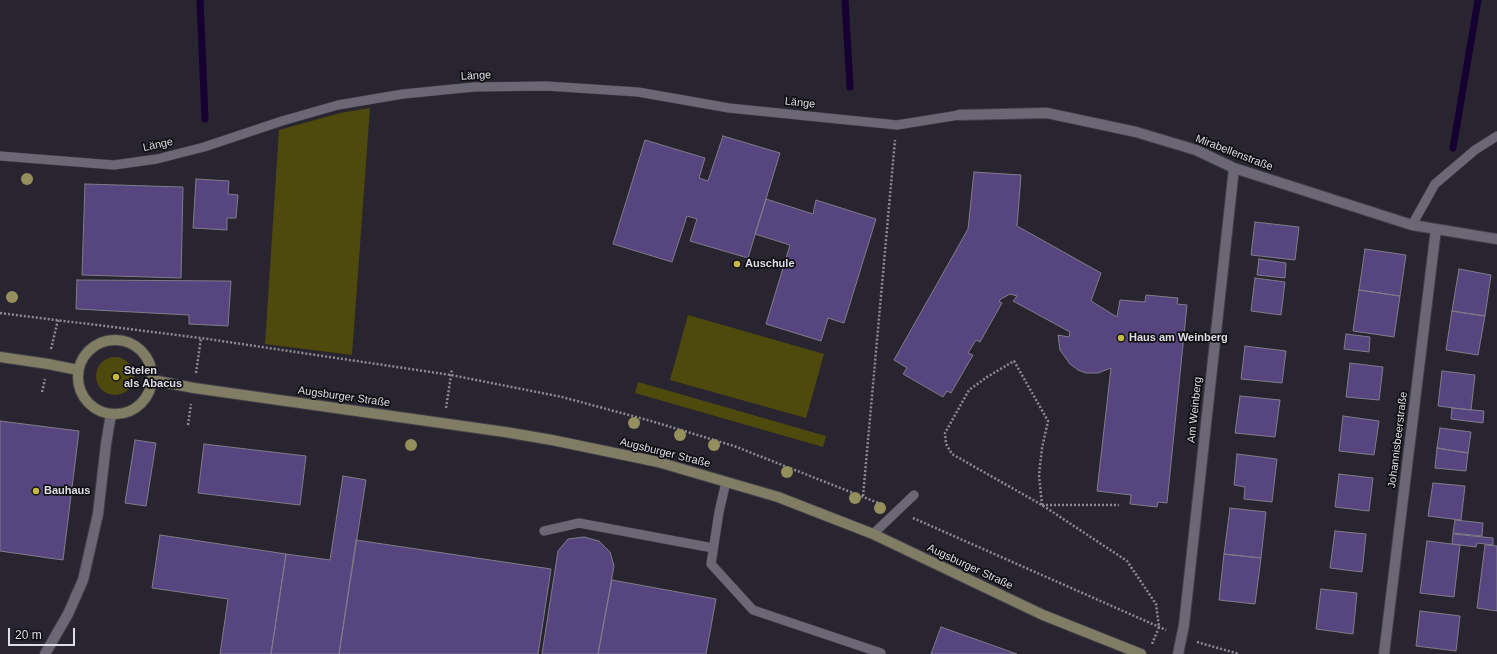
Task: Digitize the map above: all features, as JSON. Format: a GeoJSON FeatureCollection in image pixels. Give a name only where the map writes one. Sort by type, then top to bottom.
{"type":"FeatureCollection","features":[{"type":"Feature","properties":{"kind":"street","name":"Mirabellenstraße"},"geometry":{"type":"LineString","coordinates":[[959,115],[1047,113],[1136,132],[1196,150],[1234,168],[1412,226],[1497,239]]}},
{"type":"Feature","properties":{"kind":"street","name":"Am Weinberg"},"geometry":{"type":"LineString","coordinates":[[1178,654],[1182,637],[1234,168]]}},
{"type":"Feature","properties":{"kind":"street","name":"Johannisbeerstraße"},"geometry":{"type":"LineString","coordinates":[[1384,654],[1436,229]]}},
{"type":"Feature","properties":{"kind":"street"},"geometry":{"type":"LineString","coordinates":[[120,340],[133,344],[144,354],[151,366],[152,380],[148,394],[140,405],[127,412],[110,414],[98,410],[85,400],[79,386],[78,370],[84,357],[93,346],[106,341],[120,340]]}},
{"type":"Feature","properties":{"kind":"street"},"geometry":{"type":"LineString","coordinates":[[0,357],[78,370]]}},
{"type":"Feature","properties":{"kind":"street","name":"Augsburger Straße"},"geometry":{"type":"LineString","coordinates":[[152,380],[552,440],[650,460],[778,497],[874,534],[1044,615],[1141,654]]}},
{"type":"Feature","properties":{"kind":"street"},"geometry":{"type":"LineString","coordinates":[[45,654],[68,614],[83,580],[98,514],[110,414]]}},
{"type":"Feature","properties":{"kind":"lane","name":"Länge"},"geometry":{"type":"LineString","coordinates":[[0,156],[57,162],[114,165],[157,159],[204,147],[282,121],[338,105],[403,94],[474,88],[546,86],[638,92],[729,108],[897,125],[959,115]]}},
{"type":"Feature","properties":{"kind":"lane"},"geometry":{"type":"LineString","coordinates":[[1412,226],[1435,184],[1475,150],[1497,136]]}},
{"type":"Feature","properties":{"kind":"lane"},"geometry":{"type":"LineString","coordinates":[[726,482],[719,512],[711,564],[753,610],[881,653]]}},
{"type":"Feature","properties":{"kind":"lane"},"geometry":{"type":"LineString","coordinates":[[874,534],[914,495]]}},
{"type":"Feature","properties":{"kind":"lane"},"geometry":{"type":"LineString","coordinates":[[544,531],[580,523],[713,548]]}},
{"type":"Feature","properties":{"kind":"path"},"geometry":{"type":"LineString","coordinates":[[863,496],[897,125]]}},
{"type":"Feature","properties":{"kind":"path"},"geometry":{"type":"LineString","coordinates":[[0,313],[201,338],[451,376],[562,397],[734,446],[863,496],[1182,637],[1239,654]]}},
{"type":"Feature","properties":{"kind":"path"},"geometry":{"type":"LineString","coordinates":[[1042,504],[1039,475],[1042,448],[1048,421],[1014,362],[987,377],[969,390],[945,432],[946,444],[952,454],[1042,504],[1127,561],[1156,604],[1159,627],[1151,647]]}},
{"type":"Feature","properties":{"kind":"path"},"geometry":{"type":"LineString","coordinates":[[444,423],[452,369]]}},
{"type":"Feature","properties":{"kind":"path"},"geometry":{"type":"LineString","coordinates":[[1042,504],[1119,505]]}},
{"type":"Feature","properties":{"kind":"shaded area"},"geometry":{"type":"Polygon","coordinates":[[[370,108],[352,355],[265,344],[279,130],[340,113],[370,108]]]}},
{"type":"Feature","properties":{"kind":"shaded area"},"geometry":{"type":"Polygon","coordinates":[[[688,315],[824,354],[806,418],[670,380],[688,315]]]}},
{"type":"Feature","properties":{"kind":"shaded area"},"geometry":{"type":"Polygon","coordinates":[[[111,357],[119,357],[129,362],[133,369],[133,383],[129,390],[119,395],[111,395],[101,390],[99,387],[96,380],[96,372],[101,362],[104,360],[111,357]]]}},
{"type":"Feature","properties":{"kind":"shaded area"},"geometry":{"type":"Polygon","coordinates":[[[638,382],[826,436],[823,447],[635,393],[638,382]]]}},
{"type":"Feature","properties":{"kind":"building"},"geometry":{"type":"Polygon","coordinates":[[[723,136],[780,153],[748,258],[690,241],[697,219],[687,216],[672,262],[613,244],[645,140],[705,158],[699,178],[708,181],[723,136]]]}},
{"type":"Feature","properties":{"kind":"building","name":"Haus am Weinberg"},"geometry":{"type":"Polygon","coordinates":[[[974,172],[1021,175],[1017,226],[1101,273],[1091,301],[1117,317],[1120,300],[1145,302],[1146,295],[1178,298],[1177,304],[1187,305],[1167,503],[1158,502],[1157,507],[1130,504],[1131,495],[1097,491],[1111,368],[1098,373],[1086,373],[1078,370],[1070,364],[1060,350],[1058,335],[1069,337],[1070,332],[1013,301],[1017,296],[1010,294],[999,301],[1002,303],[980,342],[976,340],[968,353],[973,355],[951,393],[947,391],[943,397],[903,374],[907,368],[894,360],[968,229],[974,172]]]}},
{"type":"Feature","properties":{"kind":"building"},"geometry":{"type":"Polygon","coordinates":[[[196,179],[229,181],[228,194],[238,195],[236,218],[227,218],[227,230],[193,228],[196,179]]]}},
{"type":"Feature","properties":{"kind":"building"},"geometry":{"type":"Polygon","coordinates":[[[85,184],[183,187],[181,278],[82,275],[85,184]]]}},
{"type":"Feature","properties":{"kind":"building"},"geometry":{"type":"Polygon","coordinates":[[[766,199],[813,214],[816,200],[876,219],[844,323],[828,318],[821,341],[766,324],[790,245],[755,234],[766,199]]]}},
{"type":"Feature","properties":{"kind":"building"},"geometry":{"type":"Polygon","coordinates":[[[1255,222],[1299,227],[1295,260],[1251,255],[1255,222]]]}},
{"type":"Feature","properties":{"kind":"building"},"geometry":{"type":"Polygon","coordinates":[[[1365,249],[1406,255],[1400,296],[1359,290],[1365,249]]]}},
{"type":"Feature","properties":{"kind":"building"},"geometry":{"type":"Polygon","coordinates":[[[1259,259],[1286,263],[1285,278],[1257,275],[1259,259]]]}},
{"type":"Feature","properties":{"kind":"building"},"geometry":{"type":"Polygon","coordinates":[[[1459,269],[1491,275],[1485,316],[1452,311],[1459,269]]]}},
{"type":"Feature","properties":{"kind":"building"},"geometry":{"type":"Polygon","coordinates":[[[1255,278],[1285,282],[1281,315],[1251,311],[1255,278]]]}},
{"type":"Feature","properties":{"kind":"building"},"geometry":{"type":"Polygon","coordinates":[[[77,280],[231,281],[228,326],[189,324],[189,315],[76,309],[77,280]]]}},
{"type":"Feature","properties":{"kind":"building"},"geometry":{"type":"Polygon","coordinates":[[[1359,290],[1400,296],[1394,337],[1353,331],[1359,290]]]}},
{"type":"Feature","properties":{"kind":"building"},"geometry":{"type":"Polygon","coordinates":[[[1452,311],[1485,316],[1478,355],[1446,350],[1452,311]]]}},
{"type":"Feature","properties":{"kind":"building"},"geometry":{"type":"Polygon","coordinates":[[[1346,334],[1370,337],[1369,352],[1344,349],[1346,334]]]}},
{"type":"Feature","properties":{"kind":"building"},"geometry":{"type":"Polygon","coordinates":[[[1245,346],[1286,351],[1282,383],[1241,379],[1245,346]]]}},
{"type":"Feature","properties":{"kind":"building"},"geometry":{"type":"Polygon","coordinates":[[[1350,363],[1383,367],[1379,400],[1346,397],[1350,363]]]}},
{"type":"Feature","properties":{"kind":"building"},"geometry":{"type":"Polygon","coordinates":[[[1442,371],[1475,375],[1471,410],[1438,406],[1442,371]]]}},
{"type":"Feature","properties":{"kind":"building"},"geometry":{"type":"Polygon","coordinates":[[[1240,396],[1280,400],[1275,437],[1235,433],[1240,396]]]}},
{"type":"Feature","properties":{"kind":"building"},"geometry":{"type":"Polygon","coordinates":[[[1452,408],[1484,411],[1483,423],[1451,419],[1452,408]]]}},
{"type":"Feature","properties":{"kind":"building"},"geometry":{"type":"Polygon","coordinates":[[[1343,416],[1379,421],[1374,455],[1339,451],[1343,416]]]}},
{"type":"Feature","properties":{"kind":"building","name":"Bauhaus"},"geometry":{"type":"Polygon","coordinates":[[[0,421],[79,431],[63,560],[0,551],[0,421]]]}},
{"type":"Feature","properties":{"kind":"building"},"geometry":{"type":"Polygon","coordinates":[[[1440,428],[1471,432],[1468,453],[1437,448],[1440,428]]]}},
{"type":"Feature","properties":{"kind":"building"},"geometry":{"type":"Polygon","coordinates":[[[135,440],[156,443],[146,506],[125,503],[135,440]]]}},
{"type":"Feature","properties":{"kind":"building"},"geometry":{"type":"Polygon","coordinates":[[[204,444],[306,456],[300,505],[198,493],[204,444]]]}},
{"type":"Feature","properties":{"kind":"building"},"geometry":{"type":"Polygon","coordinates":[[[1437,448],[1468,453],[1466,471],[1435,468],[1437,448]]]}},
{"type":"Feature","properties":{"kind":"building"},"geometry":{"type":"Polygon","coordinates":[[[1237,454],[1277,459],[1272,502],[1244,499],[1245,487],[1234,485],[1237,454]]]}},
{"type":"Feature","properties":{"kind":"building"},"geometry":{"type":"Polygon","coordinates":[[[1339,474],[1373,478],[1369,511],[1335,507],[1339,474]]]}},
{"type":"Feature","properties":{"kind":"building"},"geometry":{"type":"Polygon","coordinates":[[[343,476],[366,480],[339,654],[271,654],[286,554],[330,560],[343,476]]]}},
{"type":"Feature","properties":{"kind":"building"},"geometry":{"type":"Polygon","coordinates":[[[1433,483],[1465,486],[1461,520],[1428,516],[1433,483]]]}},
{"type":"Feature","properties":{"kind":"building"},"geometry":{"type":"Polygon","coordinates":[[[1230,508],[1266,512],[1261,558],[1224,554],[1230,508]]]}},
{"type":"Feature","properties":{"kind":"building"},"geometry":{"type":"Polygon","coordinates":[[[1455,520],[1483,523],[1482,536],[1453,533],[1455,520]]]}},
{"type":"Feature","properties":{"kind":"building"},"geometry":{"type":"Polygon","coordinates":[[[1335,531],[1366,534],[1362,572],[1330,568],[1335,531]]]}},
{"type":"Feature","properties":{"kind":"building"},"geometry":{"type":"Polygon","coordinates":[[[1453,534],[1493,538],[1493,545],[1477,543],[1476,547],[1452,544],[1453,534]]]}},
{"type":"Feature","properties":{"kind":"building"},"geometry":{"type":"Polygon","coordinates":[[[160,535],[286,554],[271,654],[220,654],[228,599],[152,588],[160,535]]]}},
{"type":"Feature","properties":{"kind":"building"},"geometry":{"type":"Polygon","coordinates":[[[584,537],[599,541],[610,552],[614,566],[598,654],[542,654],[558,551],[568,539],[584,537]]]}},
{"type":"Feature","properties":{"kind":"building"},"geometry":{"type":"Polygon","coordinates":[[[356,540],[551,569],[538,654],[339,654],[356,540]]]}},
{"type":"Feature","properties":{"kind":"building"},"geometry":{"type":"Polygon","coordinates":[[[1427,541],[1460,545],[1454,597],[1420,593],[1427,541]]]}},
{"type":"Feature","properties":{"kind":"building"},"geometry":{"type":"Polygon","coordinates":[[[1485,545],[1497,546],[1497,611],[1477,608],[1485,545]]]}},
{"type":"Feature","properties":{"kind":"building"},"geometry":{"type":"Polygon","coordinates":[[[1224,554],[1261,558],[1255,604],[1219,600],[1224,554]]]}},
{"type":"Feature","properties":{"kind":"building"},"geometry":{"type":"Polygon","coordinates":[[[612,580],[716,599],[706,654],[598,654],[612,580]]]}},
{"type":"Feature","properties":{"kind":"building"},"geometry":{"type":"Polygon","coordinates":[[[1321,589],[1357,593],[1353,634],[1316,629],[1321,589]]]}},
{"type":"Feature","properties":{"kind":"building"},"geometry":{"type":"Polygon","coordinates":[[[1420,611],[1460,616],[1456,651],[1416,646],[1420,611]]]}},
{"type":"Feature","properties":{"kind":"building"},"geometry":{"type":"Polygon","coordinates":[[[941,627],[1017,654],[931,654],[941,627]]]}},
{"type":"Feature","properties":{"kind":"waterway"},"geometry":{"type":"LineString","coordinates":[[200,0],[205,119]]}},
{"type":"Feature","properties":{"kind":"waterway"},"geometry":{"type":"LineString","coordinates":[[845,0],[850,87]]}},
{"type":"Feature","properties":{"kind":"waterway"},"geometry":{"type":"LineString","coordinates":[[1453,148],[1478,0]]}},
{"type":"Feature","properties":{"kind":"place","name":"Auschule"},"geometry":{"type":"Point","coordinates":[737,264]}},
{"type":"Feature","properties":{"kind":"place","name":"Haus am Weinberg"},"geometry":{"type":"Point","coordinates":[1121,338]}},
{"type":"Feature","properties":{"kind":"place","name":"Stelen als Abacus"},"geometry":{"type":"Point","coordinates":[116,377]}},
{"type":"Feature","properties":{"kind":"place","name":"Bauhaus"},"geometry":{"type":"Point","coordinates":[36,491]}}]}
